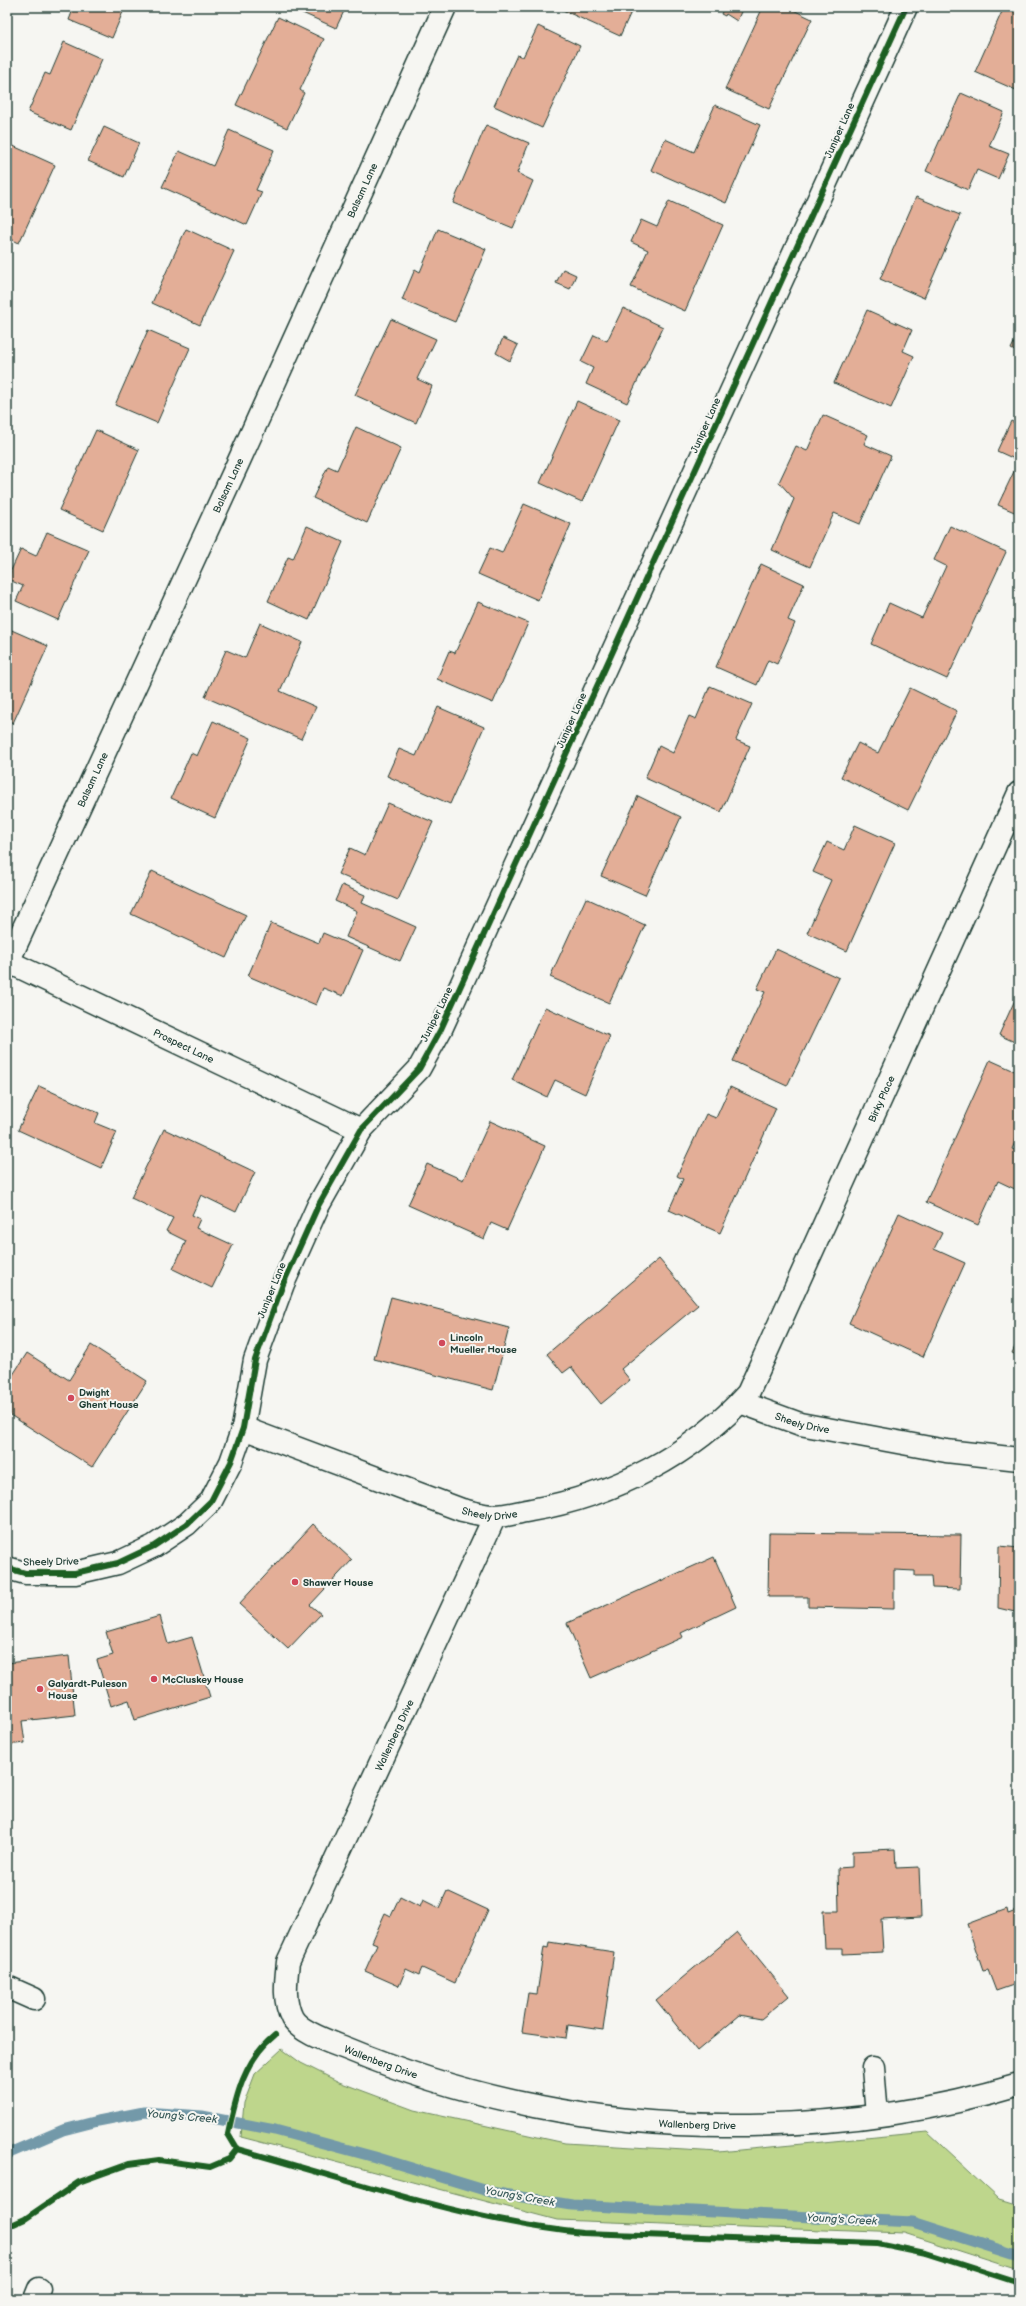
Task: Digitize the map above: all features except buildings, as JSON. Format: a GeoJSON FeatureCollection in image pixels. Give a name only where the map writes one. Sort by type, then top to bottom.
{"type":"FeatureCollection","features":[{"type":"Feature","properties":{"kind":"street","name":"Balsam Lane"},"geometry":{"type":"LineString","coordinates":[[7,961],[228,485],[445,7]]}},
{"type":"Feature","properties":{"kind":"street","name":"Juniper Lane"},"geometry":{"type":"LineString","coordinates":[[243,1428],[255,1360],[284,1284],[318,1206],[361,1130],[419,1069],[441,1029],[906,7]]}},
{"type":"Feature","properties":{"kind":"street","name":"Birky Place"},"geometry":{"type":"LineString","coordinates":[[740,1402],[748,1393],[1019,793]]}},
{"type":"Feature","properties":{"kind":"street","name":"Prospect Lane"},"geometry":{"type":"LineString","coordinates":[[7,961],[361,1130]]}},
{"type":"Feature","properties":{"kind":"street","name":"Sheely Drive"},"geometry":{"type":"LineString","coordinates":[[7,1568],[25,1573],[75,1573],[118,1563],[154,1546],[187,1524],[211,1501],[231,1462],[243,1428],[462,1510],[495,1516],[564,1504],[623,1483],[671,1457],[720,1420],[740,1402],[800,1424],[946,1451],[1019,1459]]}},
{"type":"Feature","properties":{"kind":"street","name":"Wallenberg Drive"},"geometry":{"type":"LineString","coordinates":[[495,1516],[288,1962],[285,1991],[292,2019],[313,2035],[392,2067],[461,2089],[550,2109],[639,2121],[730,2125],[821,2122],[911,2110],[1019,2085]]}},
{"type":"Feature","properties":{"kind":"street"},"geometry":{"type":"LineString","coordinates":[[7,1987],[34,1999]]}},
{"type":"Feature","properties":{"kind":"street"},"geometry":{"type":"LineString","coordinates":[[873,2068],[878,2115]]}},
{"type":"Feature","properties":{"kind":"green space"},"geometry":{"type":"Polygon","coordinates":[[[282,2049],[301,2063],[339,2082],[414,2110],[565,2143],[719,2152],[927,2132],[999,2199],[1019,2205],[1019,2270],[904,2233],[557,2220],[241,2137],[244,2103],[255,2074],[282,2049]]]}},
{"type":"Feature","properties":{"kind":"waterway","name":"Young's Creek"},"geometry":{"type":"LineString","coordinates":[[7,2154],[63,2130],[144,2112],[202,2116],[275,2130],[375,2157],[491,2192],[572,2205],[913,2222],[1019,2256]]}},
{"type":"Feature","properties":{"kind":"cycle path"},"geometry":{"type":"LineString","coordinates":[[7,1568],[25,1573],[75,1573],[118,1563],[154,1546],[187,1524],[211,1501],[231,1462],[243,1428],[255,1360],[283,1284],[318,1206],[361,1130],[419,1069],[441,1029],[906,7]]}},
{"type":"Feature","properties":{"kind":"cycle path"},"geometry":{"type":"LineString","coordinates":[[275,2035],[264,2045],[256,2056],[249,2067],[238,2093],[228,2134],[237,2149],[408,2198],[495,2219],[539,2227],[582,2233],[877,2243],[925,2253],[1019,2283]]}},
{"type":"Feature","properties":{"kind":"cycle path"},"geometry":{"type":"LineString","coordinates":[[7,2227],[25,2219],[79,2182],[129,2164],[159,2160],[210,2167],[229,2159],[237,2149]]}},
{"type":"Feature","properties":{"kind":"place","name":"Lincoln Mueller House"},"geometry":{"type":"Point","coordinates":[442,1343]}},
{"type":"Feature","properties":{"kind":"place","name":"Dwight Ghent House"},"geometry":{"type":"Point","coordinates":[71,1398]}},
{"type":"Feature","properties":{"kind":"place","name":"Shawver House"},"geometry":{"type":"Point","coordinates":[295,1582]}},
{"type":"Feature","properties":{"kind":"place","name":"McCluskey House"},"geometry":{"type":"Point","coordinates":[154,1679]}},
{"type":"Feature","properties":{"kind":"place","name":"Galyardt-Puleson House"},"geometry":{"type":"Point","coordinates":[40,1689]}}]}
